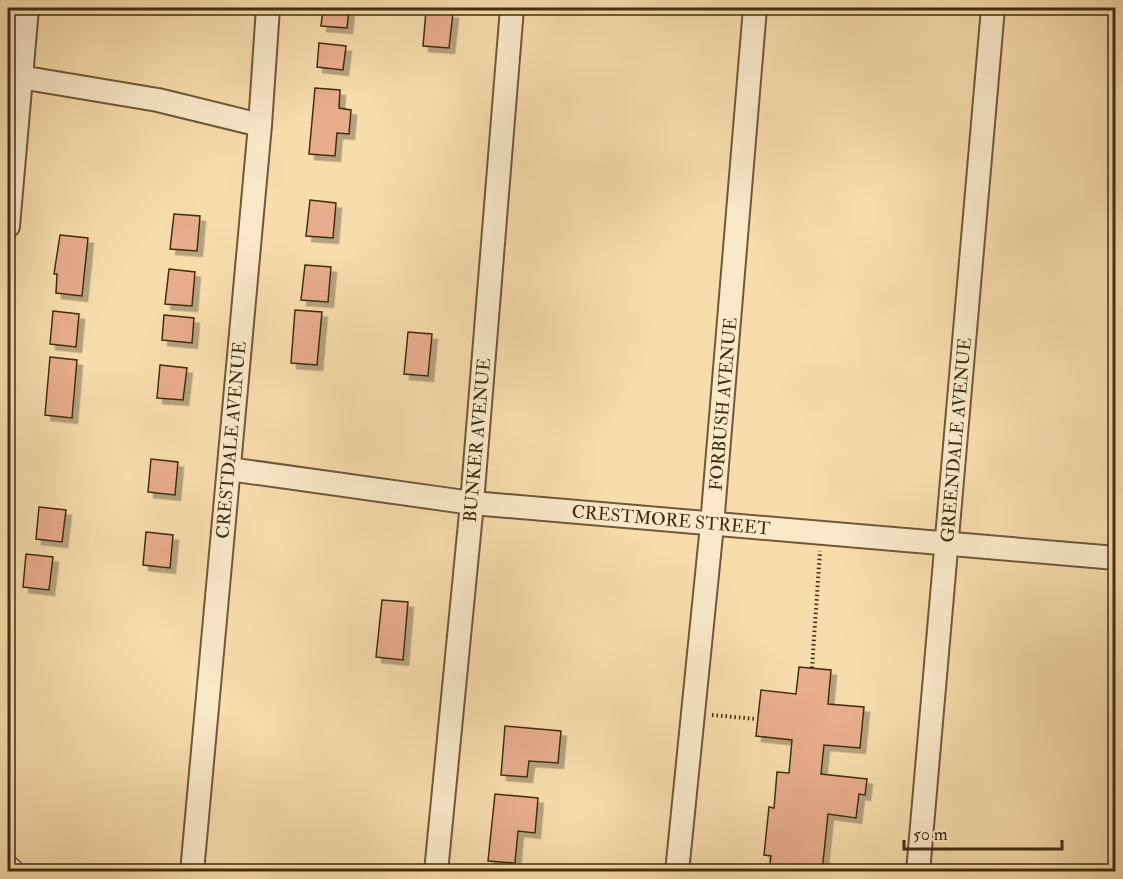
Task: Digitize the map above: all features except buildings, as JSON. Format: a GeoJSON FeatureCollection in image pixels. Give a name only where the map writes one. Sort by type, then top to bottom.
{"type":"FeatureCollection","features":[{"type":"Feature","properties":{"kind":"street"},"geometry":{"type":"LineString","coordinates":[[8,226],[14,75],[27,8]]}},
{"type":"Feature","properties":{"kind":"street","name":"CRESTDALE AVENUE"},"geometry":{"type":"LineString","coordinates":[[192,872],[260,125],[268,8]]}},
{"type":"Feature","properties":{"kind":"street","name":"BUNKER AVENUE"},"geometry":{"type":"LineString","coordinates":[[436,872],[472,503],[512,8]]}},
{"type":"Feature","properties":{"kind":"street","name":"FORBUSH AVENUE"},"geometry":{"type":"LineString","coordinates":[[677,872],[712,525],[755,8]]}},
{"type":"Feature","properties":{"kind":"street","name":"GREENDALE AVENUE"},"geometry":{"type":"LineString","coordinates":[[918,872],[993,8]]}},
{"type":"Feature","properties":{"kind":"street"},"geometry":{"type":"LineString","coordinates":[[14,75],[158,100],[260,125]]}},
{"type":"Feature","properties":{"kind":"street","name":"CRESTMORE STREET"},"geometry":{"type":"LineString","coordinates":[[229,469],[472,503],[1116,558]]}},
{"type":"Feature","properties":{"kind":"path"},"geometry":{"type":"LineString","coordinates":[[813,668],[821,533]]}},
{"type":"Feature","properties":{"kind":"path"},"geometry":{"type":"LineString","coordinates":[[693,713],[756,719]]}}]}
